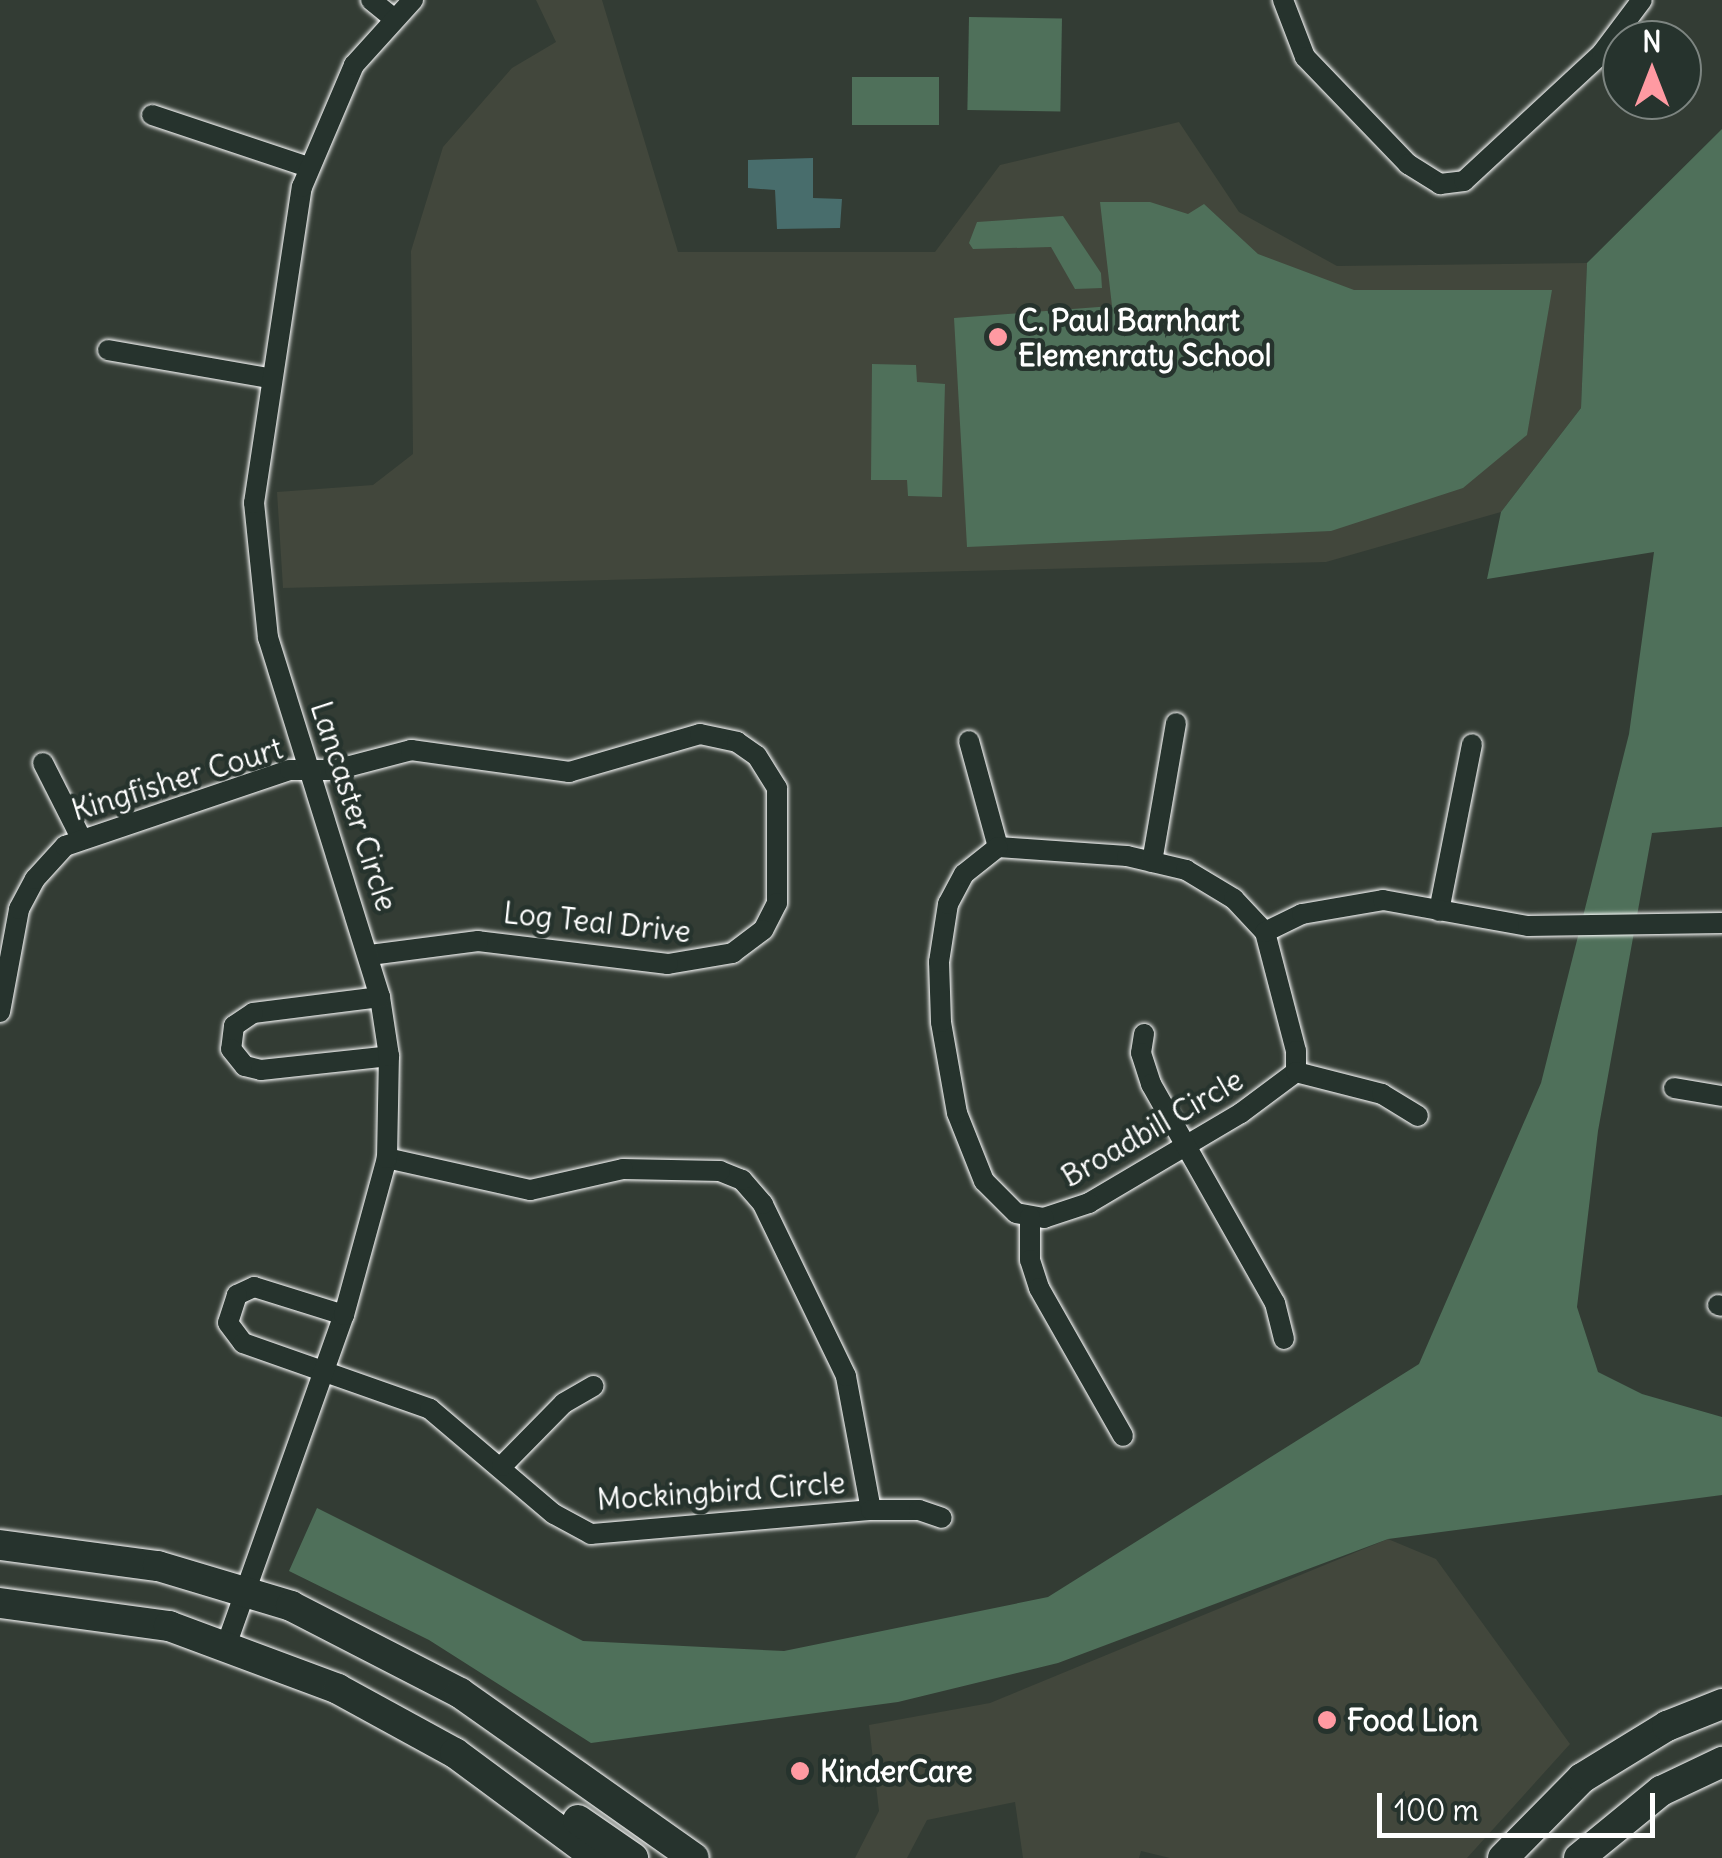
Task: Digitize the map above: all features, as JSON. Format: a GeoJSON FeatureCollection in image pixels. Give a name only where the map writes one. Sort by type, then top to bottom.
{"type":"FeatureCollection","features":[{"type":"Feature","properties":{"kind":"main road"},"geometry":{"type":"LineString","coordinates":[[0,1545],[158,1566],[292,1606],[460,1694],[694,1858]]}},
{"type":"Feature","properties":{"kind":"main road"},"geometry":{"type":"LineString","coordinates":[[0,1603],[169,1626],[227,1643],[496,1762],[633,1858]]}},
{"type":"Feature","properties":{"kind":"main road"},"geometry":{"type":"LineString","coordinates":[[1503,1858],[1582,1778],[1667,1726],[1722,1704]]}},
{"type":"Feature","properties":{"kind":"main road"},"geometry":{"type":"LineString","coordinates":[[380,1708],[455,1753],[598,1858]]}},
{"type":"Feature","properties":{"kind":"main road"},"geometry":{"type":"LineString","coordinates":[[1578,1858],[1661,1791],[1722,1762]]}},
{"type":"Feature","properties":{"kind":"street"},"geometry":{"type":"LineString","coordinates":[[371,0],[393,18]]}},
{"type":"Feature","properties":{"kind":"street","name":"Lancaster Circle"},"geometry":{"type":"LineString","coordinates":[[227,1643],[344,1315],[387,1158],[389,1056],[380,997],[268,638],[256,563],[255,472],[308,167],[342,86],[393,18],[413,0]]}},
{"type":"Feature","properties":{"kind":"street"},"geometry":{"type":"LineString","coordinates":[[1284,0],[1305,57],[1408,164],[1440,184],[1464,181],[1602,53],[1642,0]]}},
{"type":"Feature","properties":{"kind":"street"},"geometry":{"type":"LineString","coordinates":[[152,115],[308,167]]}},
{"type":"Feature","properties":{"kind":"street"},"geometry":{"type":"LineString","coordinates":[[108,350],[269,378]]}},
{"type":"Feature","properties":{"kind":"street"},"geometry":{"type":"LineString","coordinates":[[1152,862],[1176,724]]}},
{"type":"Feature","properties":{"kind":"street","name":"Log Teal Drive"},"geometry":{"type":"LineString","coordinates":[[312,772],[411,750],[569,772],[700,734],[737,742],[757,756],[778,788],[777,903],[763,930],[718,959],[668,964],[497,941],[370,955]]}},
{"type":"Feature","properties":{"kind":"street"},"geometry":{"type":"LineString","coordinates":[[969,741],[998,847]]}},
{"type":"Feature","properties":{"kind":"street"},"geometry":{"type":"LineString","coordinates":[[1440,910],[1472,744]]}},
{"type":"Feature","properties":{"kind":"street"},"geometry":{"type":"LineString","coordinates":[[43,763],[80,836]]}},
{"type":"Feature","properties":{"kind":"street","name":"Kingfisher Court"},"geometry":{"type":"LineString","coordinates":[[0,1012],[19,909],[46,865],[80,836],[290,770],[312,772]]}},
{"type":"Feature","properties":{"kind":"street"},"geometry":{"type":"LineString","coordinates":[[1123,1436],[1034,1277],[1030,1217],[1002,1202],[972,1157],[948,1078],[939,962],[948,904],[964,874],[998,847],[1152,862],[1208,882],[1265,932],[1296,1072],[1382,1094],[1418,1116]]}},
{"type":"Feature","properties":{"kind":"street"},"geometry":{"type":"LineString","coordinates":[[1265,932],[1302,914],[1356,901],[1440,910],[1528,926],[1722,923]]}},
{"type":"Feature","properties":{"kind":"street"},"geometry":{"type":"LineString","coordinates":[[380,997],[253,1013],[234,1026],[231,1049],[245,1066],[261,1070],[389,1056]]}},
{"type":"Feature","properties":{"kind":"street"},"geometry":{"type":"LineString","coordinates":[[1144,1034],[1146,1070],[1185,1150],[1275,1303],[1284,1339]]}},
{"type":"Feature","properties":{"kind":"street","name":"Broadbill Circle"},"geometry":{"type":"LineString","coordinates":[[1030,1217],[1062,1215],[1185,1150],[1296,1072]]}},
{"type":"Feature","properties":{"kind":"street"},"geometry":{"type":"LineString","coordinates":[[1674,1088],[1722,1096]]}},
{"type":"Feature","properties":{"kind":"street","name":"Mockingbird Circle"},"geometry":{"type":"LineString","coordinates":[[387,1158],[530,1190],[624,1169],[720,1171],[742,1180],[764,1204],[846,1376],[871,1510]]}},
{"type":"Feature","properties":{"kind":"street","name":"Mockingbird Circle"},"geometry":{"type":"LineString","coordinates":[[344,1315],[254,1287],[232,1304],[230,1329],[243,1343],[415,1401],[502,1466],[554,1514],[591,1534],[871,1510],[919,1510],[942,1518]]}},
{"type":"Feature","properties":{"kind":"street"},"geometry":{"type":"LineString","coordinates":[[502,1466],[564,1403],[593,1386]]}},
{"type":"Feature","properties":{"kind":"shaded area","name":"C. Paul Barnhart Elemenraty School"},"geometry":{"type":"Polygon","coordinates":[[[536,0],[602,0],[678,252],[935,252],[1000,165],[1179,122],[1239,212],[1337,266],[1587,263],[1581,408],[1501,512],[1326,562],[283,588],[277,492],[373,485],[413,454],[411,251],[443,147],[512,68],[556,42],[536,0]]]}},
{"type":"Feature","properties":{"kind":"shaded area"},"geometry":{"type":"Polygon","coordinates":[[[1388,1539],[1436,1559],[1570,1744],[1467,1858],[1170,1858],[1141,1851],[1139,1858],[1023,1858],[1015,1802],[927,1820],[907,1858],[855,1858],[879,1811],[869,1725],[990,1703],[1388,1539]]]}},
{"type":"Feature","properties":{"kind":"green space"},"geometry":{"type":"Polygon","coordinates":[[[969,17],[1062,19],[1060,112],[967,110],[969,17]]]}},
{"type":"Feature","properties":{"kind":"green space"},"geometry":{"type":"Polygon","coordinates":[[[852,77],[939,77],[939,125],[852,125],[852,77]]]}},
{"type":"Feature","properties":{"kind":"green space"},"geometry":{"type":"Polygon","coordinates":[[[1722,129],[1722,827],[1652,833],[1598,1131],[1577,1307],[1598,1372],[1642,1394],[1722,1417],[1722,1495],[1388,1539],[1058,1663],[898,1702],[591,1743],[429,1640],[289,1571],[317,1508],[583,1641],[784,1651],[1048,1597],[1419,1364],[1541,1083],[1629,734],[1654,552],[1487,579],[1501,512],[1581,408],[1587,263],[1722,129]]]}},
{"type":"Feature","properties":{"kind":"green space"},"geometry":{"type":"Polygon","coordinates":[[[1100,202],[1150,202],[1188,214],[1204,204],[1258,254],[1354,290],[1552,290],[1527,435],[1463,488],[1331,531],[967,547],[954,318],[1112,306],[1100,202]]]}},
{"type":"Feature","properties":{"kind":"green space"},"geometry":{"type":"Polygon","coordinates":[[[1063,216],[1101,273],[1102,288],[1075,289],[1051,247],[973,249],[969,243],[977,222],[1063,216]]]}},
{"type":"Feature","properties":{"kind":"green space"},"geometry":{"type":"Polygon","coordinates":[[[872,364],[916,365],[917,382],[945,384],[942,497],[908,496],[907,480],[871,480],[872,364]]]}},
{"type":"Feature","properties":{"kind":"water"},"geometry":{"type":"Polygon","coordinates":[[[813,158],[813,198],[842,199],[840,228],[777,229],[775,190],[748,188],[748,160],[813,158]]]}},
{"type":"Feature","properties":{"kind":"place","name":"C. Paul Barnhart Elemenraty School"},"geometry":{"type":"Point","coordinates":[998,337]}},
{"type":"Feature","properties":{"kind":"place","name":"Food Lion"},"geometry":{"type":"Point","coordinates":[1327,1720]}},
{"type":"Feature","properties":{"kind":"place","name":"KinderCare"},"geometry":{"type":"Point","coordinates":[800,1771]}}]}
